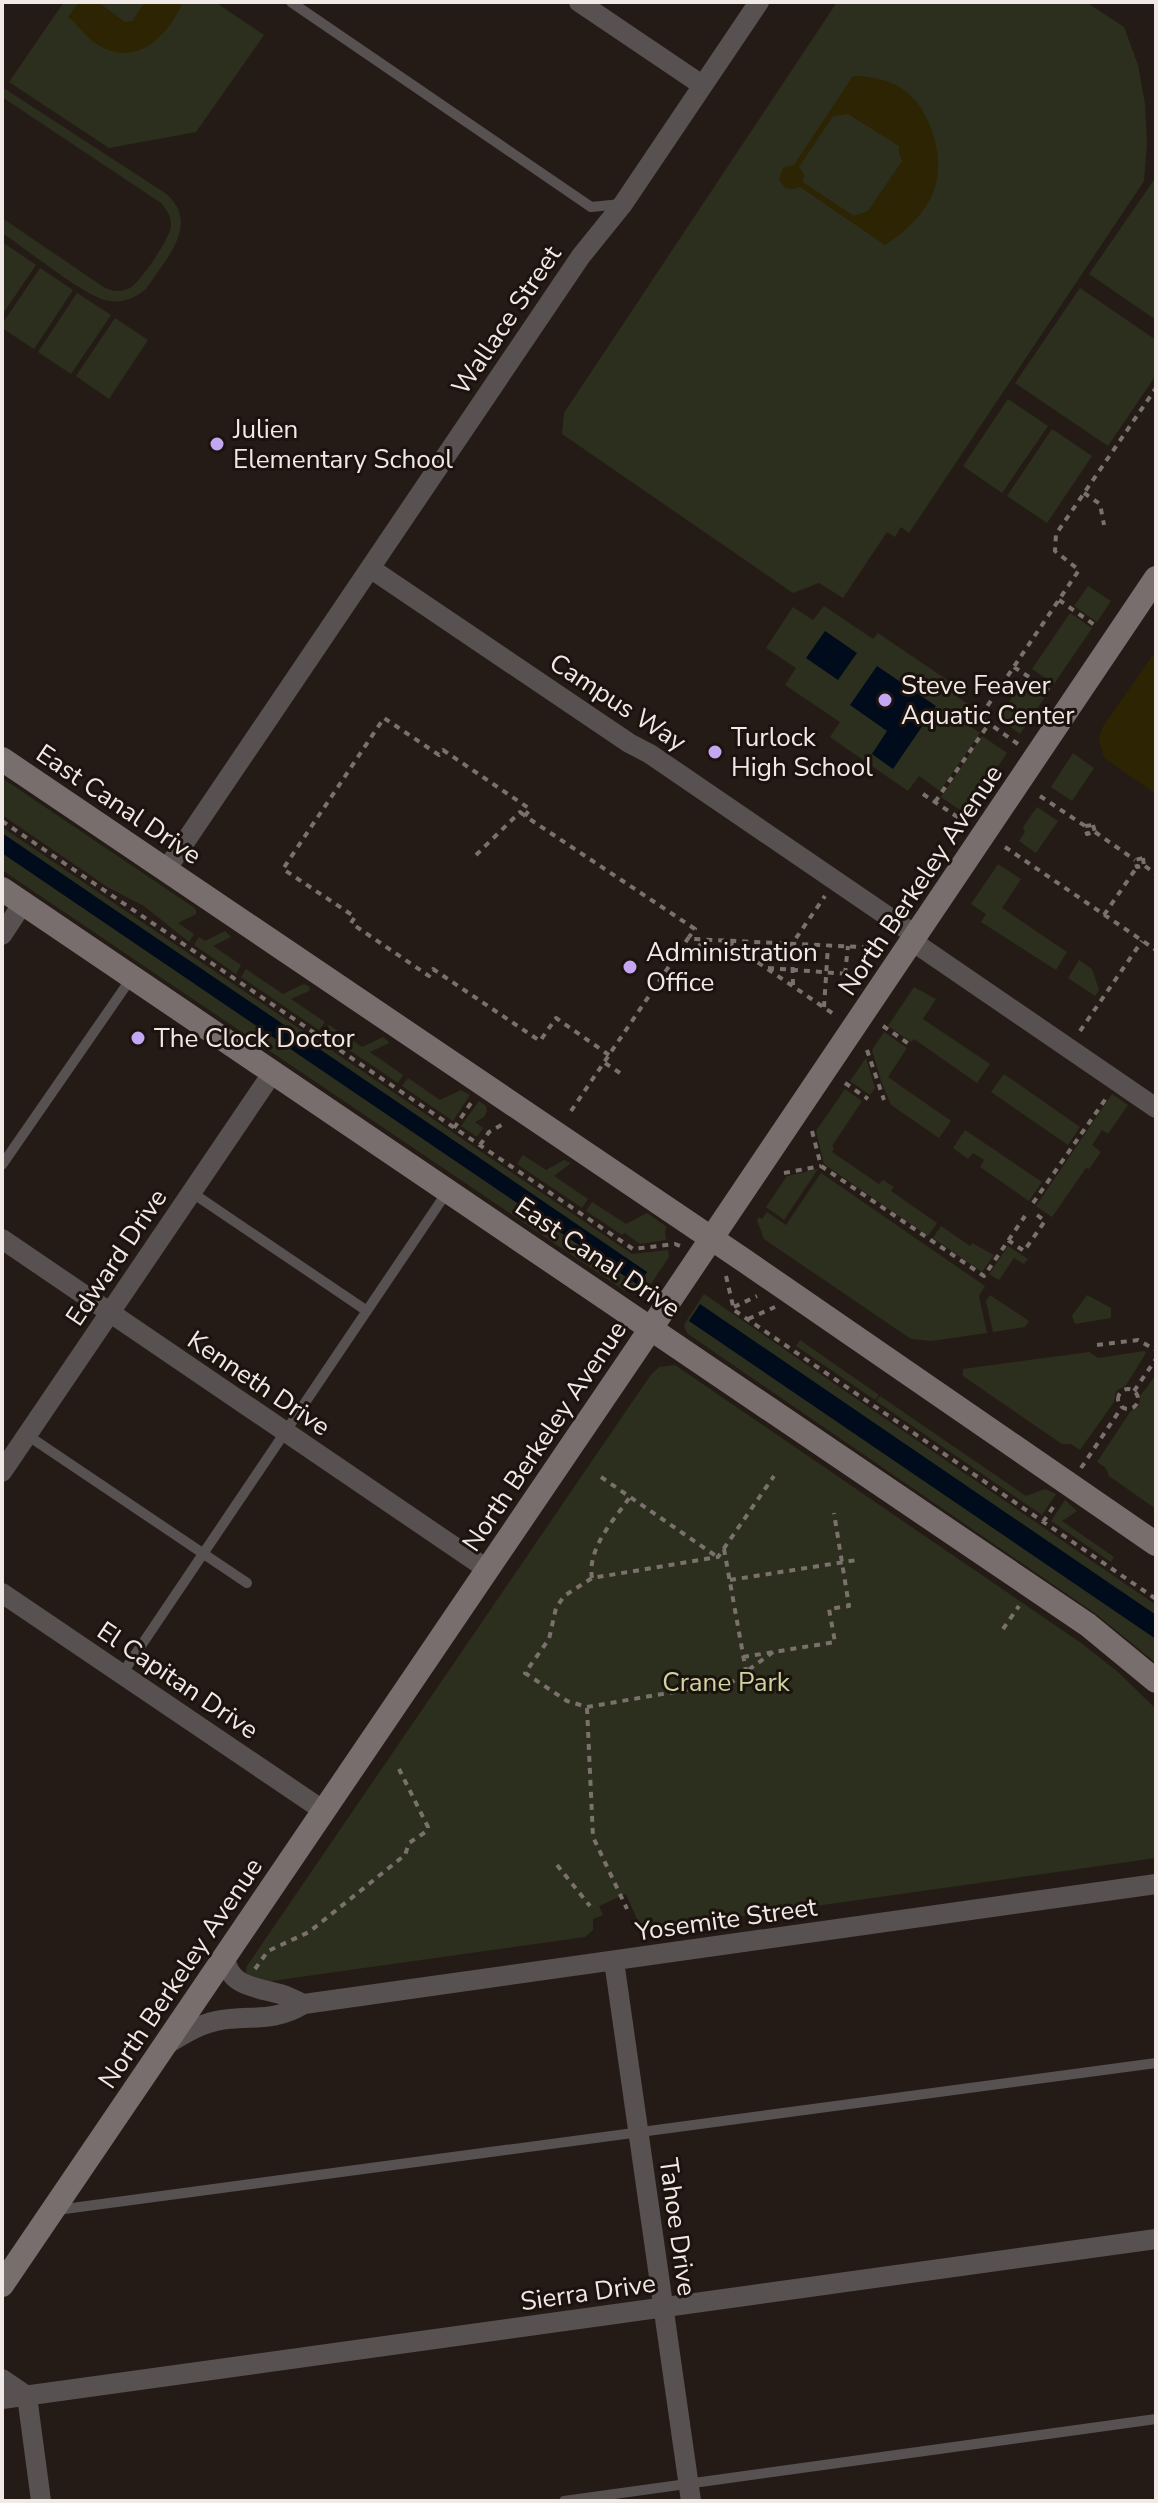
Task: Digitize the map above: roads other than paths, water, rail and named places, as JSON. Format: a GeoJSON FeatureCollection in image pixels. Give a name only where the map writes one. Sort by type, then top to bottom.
{"type":"FeatureCollection","features":[{"type":"Feature","properties":{"kind":"main road","name":"North Berkeley Avenue"},"geometry":{"type":"LineString","coordinates":[[2,2285],[1156,578]]}},
{"type":"Feature","properties":{"kind":"main road","name":"East Canal Drive"},"geometry":{"type":"LineString","coordinates":[[2,759],[1156,1544]]}},
{"type":"Feature","properties":{"kind":"main road","name":"East Canal Drive"},"geometry":{"type":"LineString","coordinates":[[2,889],[1088,1625],[1156,1681]]}},
{"type":"Feature","properties":{"kind":"street"},"geometry":{"type":"LineString","coordinates":[[579,2],[702,85]]}},
{"type":"Feature","properties":{"kind":"street","name":"Wallace Street"},"geometry":{"type":"LineString","coordinates":[[166,870],[581,256],[623,204],[759,2]]}},
{"type":"Feature","properties":{"kind":"street","name":"Campus Way"},"geometry":{"type":"LineString","coordinates":[[370,568],[629,743],[650,754],[1156,1108]]}},
{"type":"Feature","properties":{"kind":"street"},"geometry":{"type":"LineString","coordinates":[[2,935],[23,903]]}},
{"type":"Feature","properties":{"kind":"street","name":"Edward Drive"},"geometry":{"type":"LineString","coordinates":[[2,1472],[273,1072]]}},
{"type":"Feature","properties":{"kind":"street","name":"Kenneth Drive"},"geometry":{"type":"LineString","coordinates":[[2,1239],[487,1569]]}},
{"type":"Feature","properties":{"kind":"street","name":"El Capitan Drive"},"geometry":{"type":"LineString","coordinates":[[2,1593],[324,1811]]}},
{"type":"Feature","properties":{"kind":"street","name":"Yosemite Street"},"geometry":{"type":"LineString","coordinates":[[163,2047],[189,2030],[214,2022],[237,2018],[257,2020],[288,2014],[304,2004],[1156,1884]]}},
{"type":"Feature","properties":{"kind":"street","name":"Yosemite Street"},"geometry":{"type":"LineString","coordinates":[[225,1956],[229,1972],[243,1984],[279,1993],[304,2004]]}},
{"type":"Feature","properties":{"kind":"street","name":"Tahoe Drive"},"geometry":{"type":"LineString","coordinates":[[614,1961],[690,2492]]}},
{"type":"Feature","properties":{"kind":"street","name":"Sierra Drive"},"geometry":{"type":"LineString","coordinates":[[2,2399],[1156,2239]]}},
{"type":"Feature","properties":{"kind":"street"},"geometry":{"type":"LineString","coordinates":[[2,2379],[27,2396],[41,2501]]}},
{"type":"Feature","properties":{"kind":"lane"},"geometry":{"type":"LineString","coordinates":[[291,2],[591,207],[623,204]]}},
{"type":"Feature","properties":{"kind":"lane"},"geometry":{"type":"LineString","coordinates":[[2,1165],[132,977]]}},
{"type":"Feature","properties":{"kind":"lane"},"geometry":{"type":"LineString","coordinates":[[122,1674],[448,1190]]}},
{"type":"Feature","properties":{"kind":"lane"},"geometry":{"type":"LineString","coordinates":[[191,1192],[367,1311]]}},
{"type":"Feature","properties":{"kind":"lane"},"geometry":{"type":"LineString","coordinates":[[27,1435],[247,1583]]}},
{"type":"Feature","properties":{"kind":"lane"},"geometry":{"type":"LineString","coordinates":[[51,2211],[1156,2063]]}},
{"type":"Feature","properties":{"kind":"lane"},"geometry":{"type":"LineString","coordinates":[[564,2501],[690,2492],[1156,2419]]}},
{"type":"Feature","properties":{"kind":"water"},"geometry":{"type":"Polygon","coordinates":[[[825,631],[857,653],[838,680],[806,658],[825,631]]]}},
{"type":"Feature","properties":{"kind":"water"},"geometry":{"type":"Polygon","coordinates":[[[877,666],[936,706],[893,769],[872,754],[887,731],[850,705],[877,666]]]}},
{"type":"Feature","properties":{"kind":"water"},"geometry":{"type":"Polygon","coordinates":[[[2,833],[647,1272],[638,1285],[2,853],[2,833]]]}},
{"type":"Feature","properties":{"kind":"water"},"geometry":{"type":"Polygon","coordinates":[[[700,1304],[1156,1615],[1156,1639],[689,1321],[700,1304]]]}},
{"type":"Feature","properties":{"kind":"place","name":"Julien Elementary School"},"geometry":{"type":"Point","coordinates":[217,444]}},
{"type":"Feature","properties":{"kind":"place","name":"Steve Feaver Aquatic Center"},"geometry":{"type":"Point","coordinates":[885,700]}},
{"type":"Feature","properties":{"kind":"place","name":"Turlock High School"},"geometry":{"type":"Point","coordinates":[715,752]}},
{"type":"Feature","properties":{"kind":"place","name":"Administration Office"},"geometry":{"type":"Point","coordinates":[630,967]}},
{"type":"Feature","properties":{"kind":"place","name":"The Clock Doctor"},"geometry":{"type":"Point","coordinates":[138,1038]}},
{"type":"Feature","properties":{"kind":"park label","name":"Crane Park"},"geometry":{"type":"Point","coordinates":[726,1682]}}]}
